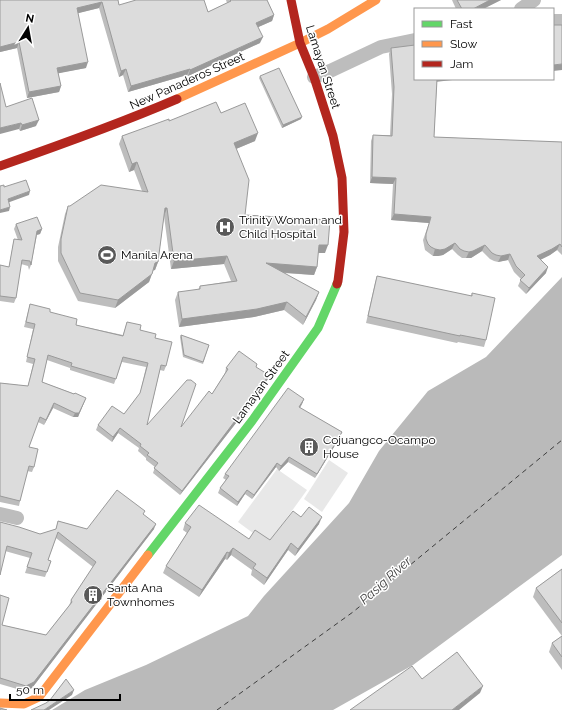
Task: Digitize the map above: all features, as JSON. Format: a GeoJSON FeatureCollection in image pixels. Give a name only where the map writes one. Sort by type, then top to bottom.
{"type":"FeatureCollection","features":[{"type":"Feature","properties":{"kind":"street","name":"Lamayan Street"},"geometry":{"type":"LineString","coordinates":[[0,703],[24,704],[39,696],[252,421],[318,328],[338,281],[344,232],[342,178],[333,136],[314,77],[300,43],[291,0]]}},
{"type":"Feature","properties":{"kind":"street","name":"New Panaderos Street"},"geometry":{"type":"LineString","coordinates":[[0,166],[138,116],[300,43],[328,29],[376,0]]}},
{"type":"Feature","properties":{"kind":"street"},"geometry":{"type":"LineString","coordinates":[[522,8],[534,0]]}},
{"type":"Feature","properties":{"kind":"street"},"geometry":{"type":"LineString","coordinates":[[314,77],[381,47],[414,40]]}},
{"type":"Feature","properties":{"kind":"street"},"geometry":{"type":"LineString","coordinates":[[0,514],[17,518]]}},
{"type":"Feature","properties":{"kind":"shaded area"},"geometry":{"type":"Polygon","coordinates":[[[329,460],[348,473],[322,512],[304,499],[329,460]]]}},
{"type":"Feature","properties":{"kind":"shaded area"},"geometry":{"type":"Polygon","coordinates":[[[277,469],[307,490],[268,544],[238,522],[277,469]]]}},
{"type":"Feature","properties":{"kind":"water","name":"Pasig River"},"geometry":{"type":"Polygon","coordinates":[[[562,277],[562,555],[413,665],[333,710],[52,710],[85,690],[146,665],[248,616],[264,596],[349,503],[379,451],[428,391],[486,357],[562,277]]]}},
{"type":"Feature","properties":{"kind":"building"},"geometry":{"type":"Polygon","coordinates":[[[0,0],[118,0],[119,5],[136,0],[204,0],[208,12],[231,1],[230,0],[267,0],[274,15],[256,23],[263,37],[190,70],[131,86],[126,69],[121,71],[102,2],[77,8],[88,62],[57,68],[61,86],[29,92],[19,42],[0,47],[0,0]]]}},
{"type":"Feature","properties":{"kind":"building"},"geometry":{"type":"Polygon","coordinates":[[[457,0],[490,0],[475,8],[461,8],[457,0]]]}},
{"type":"Feature","properties":{"kind":"building"},"geometry":{"type":"Polygon","coordinates":[[[554,25],[562,25],[562,64],[554,65],[554,25]]]}},
{"type":"Feature","properties":{"kind":"building"},"geometry":{"type":"Polygon","coordinates":[[[414,45],[414,80],[437,80],[434,137],[562,142],[562,247],[560,244],[537,256],[548,267],[529,288],[520,280],[525,275],[516,266],[510,254],[501,256],[496,255],[492,253],[485,245],[469,252],[460,249],[455,243],[445,249],[440,250],[431,247],[426,239],[426,234],[431,217],[394,214],[396,178],[372,177],[373,135],[392,136],[394,87],[391,48],[414,45]]]}},
{"type":"Feature","properties":{"kind":"building"},"geometry":{"type":"Polygon","coordinates":[[[279,68],[302,117],[283,125],[260,76],[279,68]]]}},
{"type":"Feature","properties":{"kind":"building"},"geometry":{"type":"Polygon","coordinates":[[[0,83],[6,107],[32,98],[39,120],[22,125],[21,123],[0,128],[0,83]]]}},
{"type":"Feature","properties":{"kind":"building"},"geometry":{"type":"Polygon","coordinates":[[[216,102],[221,113],[245,103],[258,133],[234,143],[249,180],[245,215],[330,220],[328,245],[319,245],[317,267],[266,263],[319,292],[306,317],[287,302],[257,309],[182,319],[178,292],[200,289],[200,286],[237,281],[227,256],[174,261],[167,208],[165,208],[158,262],[155,263],[152,274],[118,300],[80,293],[61,253],[61,239],[68,206],[101,185],[148,192],[137,162],[132,164],[122,136],[169,119],[169,121],[216,102]]]}},
{"type":"Feature","properties":{"kind":"building"},"geometry":{"type":"Polygon","coordinates":[[[26,180],[30,191],[8,199],[10,207],[0,210],[0,186],[4,185],[4,187],[26,180]]]}},
{"type":"Feature","properties":{"kind":"building"},"geometry":{"type":"Polygon","coordinates":[[[37,217],[42,229],[37,231],[31,265],[30,261],[22,260],[16,298],[0,296],[0,265],[9,267],[14,239],[22,240],[16,224],[37,217]]]}},
{"type":"Feature","properties":{"kind":"building"},"geometry":{"type":"Polygon","coordinates":[[[377,276],[472,296],[472,293],[495,298],[486,340],[460,336],[368,316],[377,276]]]}},
{"type":"Feature","properties":{"kind":"building"},"geometry":{"type":"Polygon","coordinates":[[[30,304],[50,309],[50,312],[77,319],[76,325],[123,336],[127,322],[141,325],[140,330],[156,334],[155,338],[172,342],[166,366],[161,365],[147,425],[187,380],[191,380],[196,384],[181,427],[209,391],[212,394],[228,369],[226,368],[239,351],[257,364],[256,367],[269,375],[182,491],[154,468],[158,463],[147,455],[149,453],[140,446],[141,444],[120,428],[113,437],[98,425],[112,406],[124,414],[140,393],[148,363],[123,357],[116,379],[71,366],[72,363],[48,355],[42,382],[86,398],[79,413],[75,413],[54,403],[46,420],[40,417],[29,447],[38,449],[34,467],[29,466],[20,501],[0,496],[0,383],[28,386],[35,359],[27,357],[35,324],[26,322],[30,304]]]}},
{"type":"Feature","properties":{"kind":"building"},"geometry":{"type":"Polygon","coordinates":[[[181,335],[209,345],[203,362],[184,355],[181,335]]]}},
{"type":"Feature","properties":{"kind":"building"},"geometry":{"type":"Polygon","coordinates":[[[288,388],[304,399],[299,407],[342,432],[317,474],[289,457],[281,466],[277,463],[254,495],[247,490],[238,502],[220,488],[229,476],[225,474],[288,388]]]}},
{"type":"Feature","properties":{"kind":"building"},"geometry":{"type":"Polygon","coordinates":[[[117,490],[145,511],[143,514],[156,524],[34,682],[26,686],[0,678],[0,595],[9,598],[2,625],[46,635],[72,602],[71,600],[96,562],[58,532],[48,560],[51,561],[47,572],[27,567],[32,553],[7,546],[0,575],[0,522],[40,534],[56,529],[58,521],[87,529],[117,490]]]}},
{"type":"Feature","properties":{"kind":"building"},"geometry":{"type":"Polygon","coordinates":[[[199,505],[249,539],[255,530],[270,540],[293,511],[301,517],[309,507],[322,517],[298,549],[291,543],[267,578],[253,568],[256,564],[233,548],[229,553],[227,552],[202,590],[166,566],[191,527],[185,523],[199,505]]]}},
{"type":"Feature","properties":{"kind":"building"},"geometry":{"type":"Polygon","coordinates":[[[562,569],[562,623],[536,588],[562,569]]]}},
{"type":"Feature","properties":{"kind":"building"},"geometry":{"type":"Polygon","coordinates":[[[562,636],[562,657],[552,643],[562,636]]]}},
{"type":"Feature","properties":{"kind":"building"},"geometry":{"type":"Polygon","coordinates":[[[457,652],[483,686],[452,710],[350,710],[412,666],[422,679],[457,652]]]}},
{"type":"Feature","properties":{"kind":"building"},"geometry":{"type":"Polygon","coordinates":[[[66,679],[74,690],[44,710],[31,710],[50,700],[66,679]]]}},
{"type":"Feature","properties":{"kind":"ferry route"},"geometry":{"type":"LineString","coordinates":[[217,710],[353,612],[562,440]]}},
{"type":"Feature","properties":{"kind":"traffic: fast"},"geometry":{"type":"LineString","coordinates":[[148,555],[252,421],[318,328],[337,284]]}},
{"type":"Feature","properties":{"kind":"traffic: slow"},"geometry":{"type":"LineString","coordinates":[[177,99],[300,43],[328,29],[376,0]]}},
{"type":"Feature","properties":{"kind":"traffic: slow"},"geometry":{"type":"LineString","coordinates":[[0,703],[24,704],[39,697],[148,555]]}},
{"type":"Feature","properties":{"kind":"traffic: jam"},"geometry":{"type":"LineString","coordinates":[[291,0],[300,43],[314,77],[333,136],[342,178],[344,232],[337,284]]}},
{"type":"Feature","properties":{"kind":"traffic: jam"},"geometry":{"type":"LineString","coordinates":[[0,166],[111,126],[177,99]]}},
{"type":"Feature","properties":{"kind":"place","name":"Trinity Woman and Child Hospital"},"geometry":{"type":"Point","coordinates":[225,227]}},
{"type":"Feature","properties":{"kind":"place","name":"Manila Arena"},"geometry":{"type":"Point","coordinates":[107,255]}},
{"type":"Feature","properties":{"kind":"place","name":"Cojuangco-Ocampo House"},"geometry":{"type":"Point","coordinates":[309,447]}},
{"type":"Feature","properties":{"kind":"place","name":"Santa Ana Townhomes"},"geometry":{"type":"Point","coordinates":[93,595]}}]}
